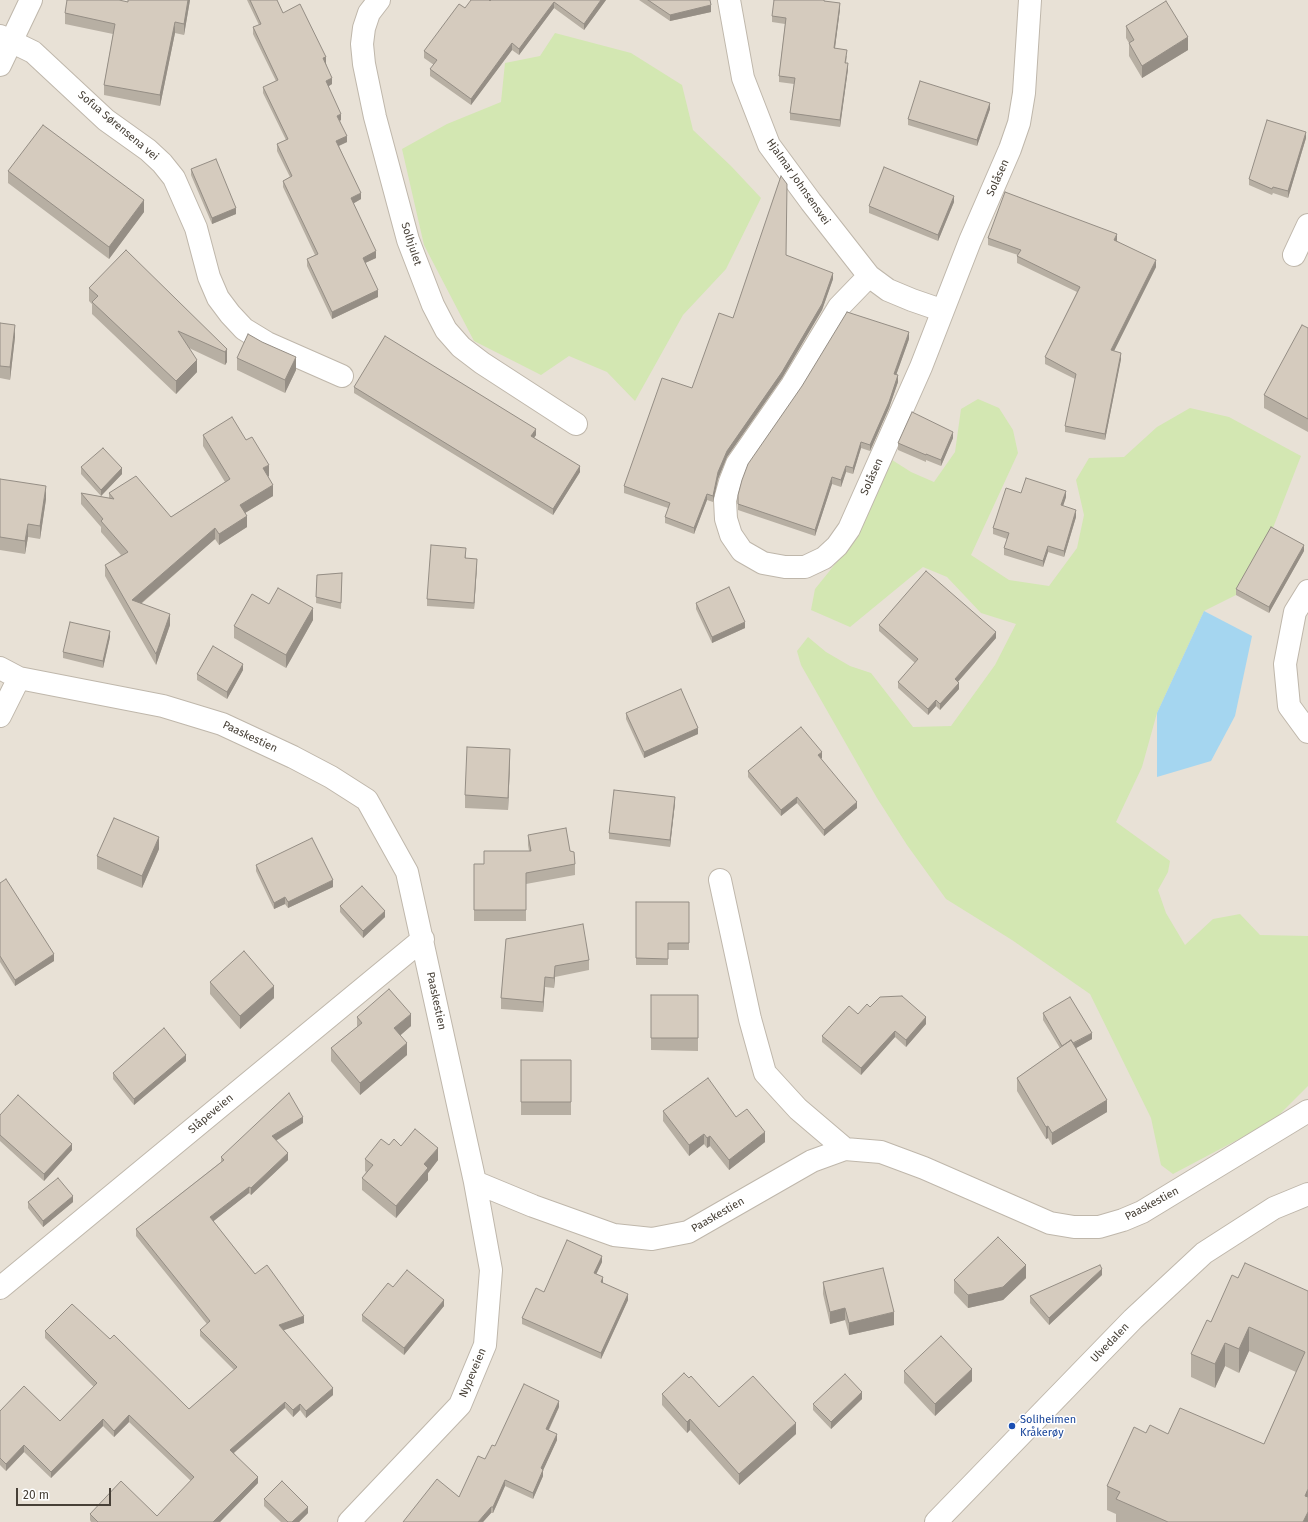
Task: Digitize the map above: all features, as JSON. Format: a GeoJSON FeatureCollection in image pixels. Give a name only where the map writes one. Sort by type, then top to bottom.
{"type":"FeatureCollection","features":[{"type":"Feature","properties":{"kind":"street"},"geometry":{"type":"LineString","coordinates":[[0,65],[5,38],[31,0]]}},
{"type":"Feature","properties":{"kind":"street","name":"Solhjulet"},"geometry":{"type":"LineString","coordinates":[[379,0],[369,13],[364,28],[362,44],[364,64],[375,117],[408,240],[433,305],[446,330],[461,347],[482,363],[576,424]]}},
{"type":"Feature","properties":{"kind":"street","name":"Hjalmar Johnsensvei"},"geometry":{"type":"LineString","coordinates":[[728,0],[743,78],[769,145],[811,202],[869,276],[888,290],[942,310]]}},
{"type":"Feature","properties":{"kind":"street","name":"Solåsen"},"geometry":{"type":"LineString","coordinates":[[869,276],[839,307],[792,385],[737,464],[730,482],[725,506],[726,519],[731,534],[742,551],[763,563],[785,567],[805,567],[824,558],[837,546],[849,529],[921,367],[942,310],[1010,149],[1019,123],[1024,92],[1030,0]]}},
{"type":"Feature","properties":{"kind":"street","name":"Sofua Sørensena vei"},"geometry":{"type":"LineString","coordinates":[[5,38],[33,52],[106,120],[148,150],[162,163],[174,178],[196,228],[209,277],[218,298],[244,329],[267,343],[342,376]]}},
{"type":"Feature","properties":{"kind":"street"},"geometry":{"type":"LineString","coordinates":[[1294,255],[1308,225]]}},
{"type":"Feature","properties":{"kind":"street"},"geometry":{"type":"LineString","coordinates":[[1308,591],[1295,612],[1285,664],[1289,706],[1308,732]]}},
{"type":"Feature","properties":{"kind":"street"},"geometry":{"type":"LineString","coordinates":[[0,716],[9,673]]}},
{"type":"Feature","properties":{"kind":"street","name":"Paaskestien"},"geometry":{"type":"LineString","coordinates":[[9,673],[163,706],[222,724],[325,774],[367,800],[407,872],[423,939],[475,1182],[533,1206],[614,1235],[652,1239],[688,1232],[812,1161],[845,1149],[881,1152],[1050,1223],[1074,1227],[1099,1227],[1123,1220],[1142,1212],[1308,1111]]}},
{"type":"Feature","properties":{"kind":"street"},"geometry":{"type":"LineString","coordinates":[[720,880],[750,1019],[765,1073],[798,1109],[845,1149]]}},
{"type":"Feature","properties":{"kind":"street","name":"Slåpeveien"},"geometry":{"type":"LineString","coordinates":[[0,1288],[423,939]]}},
{"type":"Feature","properties":{"kind":"street","name":"Nypeveien"},"geometry":{"type":"LineString","coordinates":[[349,1522],[460,1405],[485,1345],[491,1270],[475,1182]]}},
{"type":"Feature","properties":{"kind":"street","name":"Ulvedalen"},"geometry":{"type":"LineString","coordinates":[[943,1520],[1133,1319],[1204,1253],[1274,1208],[1308,1194]]}},
{"type":"Feature","properties":{"kind":"shaded area"},"geometry":{"type":"Polygon","coordinates":[[[0,0],[1308,0],[1308,1522],[0,1522],[0,0]]]}},
{"type":"Feature","properties":{"kind":"green space"},"geometry":{"type":"Polygon","coordinates":[[[555,33],[631,53],[682,85],[693,130],[731,166],[761,198],[726,269],[683,315],[635,401],[607,372],[569,356],[541,375],[474,341],[424,245],[402,149],[447,124],[501,102],[505,63],[540,56],[555,33]]]}},
{"type":"Feature","properties":{"kind":"green space"},"geometry":{"type":"Polygon","coordinates":[[[978,399],[999,408],[1013,430],[1018,453],[971,555],[1009,580],[1049,586],[1077,548],[1084,515],[1076,480],[1089,458],[1124,457],[1157,427],[1190,408],[1229,417],[1301,456],[1271,533],[1236,595],[1204,611],[1157,713],[1142,767],[1116,822],[1170,861],[1168,872],[1158,890],[1166,913],[1185,945],[1213,919],[1240,914],[1260,935],[1308,936],[1308,1086],[1273,1121],[1173,1174],[1161,1165],[1151,1118],[1090,994],[1012,940],[946,899],[907,845],[877,798],[801,665],[797,651],[808,637],[826,652],[850,666],[871,673],[913,727],[951,726],[995,665],[1016,624],[981,613],[947,577],[923,567],[850,627],[811,610],[815,589],[857,537],[889,458],[911,472],[934,482],[955,452],[961,409],[978,399]]]}},
{"type":"Feature","properties":{"kind":"water"},"geometry":{"type":"Polygon","coordinates":[[[1204,611],[1252,636],[1235,716],[1211,761],[1157,777],[1157,713],[1204,611]]]}},
{"type":"Feature","properties":{"kind":"building"},"geometry":{"type":"Polygon","coordinates":[[[67,0],[119,0],[128,2],[128,0],[188,0],[184,24],[175,22],[160,95],[104,85],[115,24],[65,13],[67,0]]]}},
{"type":"Feature","properties":{"kind":"building"},"geometry":{"type":"Polygon","coordinates":[[[250,0],[277,0],[283,13],[300,4],[326,57],[323,58],[332,78],[326,81],[341,114],[337,116],[347,136],[336,141],[361,193],[351,198],[376,251],[363,258],[378,290],[332,312],[307,259],[318,254],[283,181],[292,176],[277,144],[288,139],[263,87],[278,80],[253,27],[261,24],[250,0]]]}},
{"type":"Feature","properties":{"kind":"building"},"geometry":{"type":"Polygon","coordinates":[[[471,0],[601,0],[584,24],[554,2],[519,49],[512,43],[471,99],[430,69],[437,60],[424,51],[459,4],[465,8],[471,0]]]}},
{"type":"Feature","properties":{"kind":"building"},"geometry":{"type":"Polygon","coordinates":[[[648,0],[710,0],[711,5],[670,15],[648,0]]]}},
{"type":"Feature","properties":{"kind":"building"},"geometry":{"type":"Polygon","coordinates":[[[774,0],[824,0],[840,3],[834,48],[847,50],[845,63],[848,63],[840,120],[790,113],[795,78],[779,76],[786,18],[772,16],[774,0]]]}},
{"type":"Feature","properties":{"kind":"building"},"geometry":{"type":"Polygon","coordinates":[[[1166,1],[1188,37],[1142,66],[1129,43],[1134,40],[1126,26],[1166,1]]]}},
{"type":"Feature","properties":{"kind":"building"},"geometry":{"type":"Polygon","coordinates":[[[920,81],[990,103],[977,140],[908,119],[920,81]]]}},
{"type":"Feature","properties":{"kind":"building"},"geometry":{"type":"Polygon","coordinates":[[[1267,120],[1306,132],[1288,191],[1273,187],[1272,189],[1249,179],[1267,120]]]}},
{"type":"Feature","properties":{"kind":"building"},"geometry":{"type":"Polygon","coordinates":[[[43,125],[144,200],[109,247],[8,171],[43,125]]]}},
{"type":"Feature","properties":{"kind":"building"},"geometry":{"type":"Polygon","coordinates":[[[216,159],[236,208],[212,218],[191,169],[216,159]]]}},
{"type":"Feature","properties":{"kind":"building"},"geometry":{"type":"Polygon","coordinates":[[[884,167],[954,196],[938,235],[869,206],[884,167]]]}},
{"type":"Feature","properties":{"kind":"building"},"geometry":{"type":"Polygon","coordinates":[[[781,176],[787,184],[786,255],[833,273],[822,304],[782,372],[727,451],[718,472],[713,496],[707,494],[694,528],[665,517],[670,503],[624,486],[662,378],[692,388],[719,313],[733,318],[781,176]]]}},
{"type":"Feature","properties":{"kind":"building"},"geometry":{"type":"Polygon","coordinates":[[[1005,192],[1117,234],[1114,240],[1156,260],[1111,350],[1121,353],[1105,434],[1065,426],[1076,374],[1045,357],[1080,287],[1017,256],[1021,250],[988,238],[1005,192]]]}},
{"type":"Feature","properties":{"kind":"building"},"geometry":{"type":"Polygon","coordinates":[[[126,250],[227,349],[225,352],[178,331],[197,360],[176,381],[92,302],[98,296],[89,288],[126,250]]]}},
{"type":"Feature","properties":{"kind":"building"},"geometry":{"type":"Polygon","coordinates":[[[847,312],[909,332],[894,374],[898,375],[889,402],[870,445],[861,442],[853,468],[846,466],[841,480],[832,477],[815,530],[738,504],[738,495],[748,464],[802,386],[847,312]]]}},
{"type":"Feature","properties":{"kind":"building"},"geometry":{"type":"Polygon","coordinates":[[[0,323],[15,325],[10,367],[0,366],[0,323]]]}},
{"type":"Feature","properties":{"kind":"building"},"geometry":{"type":"Polygon","coordinates":[[[1302,325],[1308,328],[1308,419],[1264,395],[1302,325]]]}},
{"type":"Feature","properties":{"kind":"building"},"geometry":{"type":"Polygon","coordinates":[[[248,334],[296,357],[285,380],[237,358],[248,334]]]}},
{"type":"Feature","properties":{"kind":"building"},"geometry":{"type":"Polygon","coordinates":[[[385,336],[536,429],[531,436],[580,466],[553,509],[354,387],[385,336]]]}},
{"type":"Feature","properties":{"kind":"building"},"geometry":{"type":"Polygon","coordinates":[[[912,412],[953,432],[941,460],[898,443],[912,412]]]}},
{"type":"Feature","properties":{"kind":"building"},"geometry":{"type":"Polygon","coordinates":[[[232,417],[246,440],[252,437],[269,465],[263,468],[273,485],[240,505],[247,516],[219,534],[215,528],[132,600],[170,614],[156,654],[105,565],[128,552],[101,521],[103,519],[81,493],[114,499],[109,493],[136,476],[171,517],[230,479],[203,435],[232,417]]]}},
{"type":"Feature","properties":{"kind":"building"},"geometry":{"type":"Polygon","coordinates":[[[103,448],[122,468],[101,490],[81,467],[103,448]]]}},
{"type":"Feature","properties":{"kind":"building"},"geometry":{"type":"Polygon","coordinates":[[[1026,478],[1066,491],[1061,505],[1076,510],[1064,551],[1048,546],[1043,561],[1004,548],[1009,533],[993,528],[1006,488],[1021,493],[1026,478]]]}},
{"type":"Feature","properties":{"kind":"building"},"geometry":{"type":"Polygon","coordinates":[[[0,479],[46,486],[40,526],[28,524],[25,541],[0,537],[0,479]]]}},
{"type":"Feature","properties":{"kind":"building"},"geometry":{"type":"Polygon","coordinates":[[[1271,527],[1304,545],[1269,607],[1236,589],[1271,527]]]}},
{"type":"Feature","properties":{"kind":"building"},"geometry":{"type":"Polygon","coordinates":[[[431,545],[466,548],[465,558],[477,559],[474,603],[427,599],[431,545]]]}},
{"type":"Feature","properties":{"kind":"building"},"geometry":{"type":"Polygon","coordinates":[[[926,571],[996,632],[955,679],[959,683],[940,704],[936,700],[928,709],[898,682],[918,659],[879,625],[926,571]]]}},
{"type":"Feature","properties":{"kind":"building"},"geometry":{"type":"Polygon","coordinates":[[[342,573],[341,603],[316,597],[317,575],[342,573]]]}},
{"type":"Feature","properties":{"kind":"building"},"geometry":{"type":"Polygon","coordinates":[[[729,587],[745,622],[712,637],[696,603],[729,587]]]}},
{"type":"Feature","properties":{"kind":"building"},"geometry":{"type":"Polygon","coordinates":[[[278,588],[313,608],[286,655],[234,626],[252,594],[269,604],[278,588]]]}},
{"type":"Feature","properties":{"kind":"building"},"geometry":{"type":"Polygon","coordinates":[[[70,622],[110,631],[103,661],[63,652],[70,622]]]}},
{"type":"Feature","properties":{"kind":"building"},"geometry":{"type":"Polygon","coordinates":[[[213,646],[243,664],[227,692],[197,674],[213,646]]]}},
{"type":"Feature","properties":{"kind":"building"},"geometry":{"type":"Polygon","coordinates":[[[681,689],[698,728],[644,752],[626,713],[681,689]]]}},
{"type":"Feature","properties":{"kind":"building"},"geometry":{"type":"Polygon","coordinates":[[[801,727],[822,752],[818,755],[857,802],[824,830],[797,797],[781,810],[748,771],[801,727]]]}},
{"type":"Feature","properties":{"kind":"building"},"geometry":{"type":"Polygon","coordinates":[[[467,747],[510,749],[508,798],[465,795],[467,747]]]}},
{"type":"Feature","properties":{"kind":"building"},"geometry":{"type":"Polygon","coordinates":[[[614,790],[675,797],[670,840],[609,833],[614,790]]]}},
{"type":"Feature","properties":{"kind":"building"},"geometry":{"type":"Polygon","coordinates":[[[114,818],[159,837],[142,876],[97,856],[114,818]]]}},
{"type":"Feature","properties":{"kind":"building"},"geometry":{"type":"Polygon","coordinates":[[[566,828],[570,851],[574,852],[575,864],[526,873],[526,910],[474,910],[474,864],[484,864],[484,851],[531,851],[528,835],[566,828]]]}},
{"type":"Feature","properties":{"kind":"building"},"geometry":{"type":"Polygon","coordinates":[[[312,838],[333,880],[288,902],[285,897],[274,903],[256,865],[312,838]]]}},
{"type":"Feature","properties":{"kind":"building"},"geometry":{"type":"Polygon","coordinates":[[[6,879],[54,954],[15,980],[0,956],[0,883],[6,879]]]}},
{"type":"Feature","properties":{"kind":"building"},"geometry":{"type":"Polygon","coordinates":[[[362,886],[385,911],[363,931],[340,906],[362,886]]]}},
{"type":"Feature","properties":{"kind":"building"},"geometry":{"type":"Polygon","coordinates":[[[636,902],[689,902],[689,943],[668,943],[668,959],[636,958],[636,902]]]}},
{"type":"Feature","properties":{"kind":"building"},"geometry":{"type":"Polygon","coordinates":[[[583,924],[589,960],[555,966],[554,978],[545,977],[543,1002],[501,998],[506,939],[583,924]]]}},
{"type":"Feature","properties":{"kind":"building"},"geometry":{"type":"Polygon","coordinates":[[[244,951],[274,986],[240,1016],[210,982],[244,951]]]}},
{"type":"Feature","properties":{"kind":"building"},"geometry":{"type":"Polygon","coordinates":[[[389,989],[411,1014],[394,1028],[407,1043],[360,1083],[331,1048],[362,1023],[357,1017],[389,989]]]}},
{"type":"Feature","properties":{"kind":"building"},"geometry":{"type":"Polygon","coordinates":[[[651,995],[698,995],[698,1038],[651,1038],[651,995]]]}},
{"type":"Feature","properties":{"kind":"building"},"geometry":{"type":"Polygon","coordinates":[[[902,996],[926,1017],[906,1040],[895,1031],[861,1068],[822,1036],[849,1006],[858,1014],[867,1004],[870,1007],[880,997],[902,996]]]}},
{"type":"Feature","properties":{"kind":"building"},"geometry":{"type":"Polygon","coordinates":[[[1070,997],[1092,1033],[1073,1043],[1071,1040],[1062,1046],[1043,1013],[1070,997]]]}},
{"type":"Feature","properties":{"kind":"building"},"geometry":{"type":"Polygon","coordinates":[[[164,1028],[186,1055],[134,1099],[113,1073],[164,1028]]]}},
{"type":"Feature","properties":{"kind":"building"},"geometry":{"type":"Polygon","coordinates":[[[1071,1040],[1107,1100],[1052,1133],[1048,1126],[1046,1127],[1017,1078],[1071,1040]]]}},
{"type":"Feature","properties":{"kind":"building"},"geometry":{"type":"Polygon","coordinates":[[[521,1060],[571,1060],[571,1102],[521,1102],[521,1060]]]}},
{"type":"Feature","properties":{"kind":"building"},"geometry":{"type":"Polygon","coordinates":[[[708,1078],[736,1117],[747,1109],[765,1132],[729,1160],[710,1136],[707,1138],[704,1134],[689,1145],[663,1111],[708,1078]]]}},
{"type":"Feature","properties":{"kind":"building"},"geometry":{"type":"Polygon","coordinates":[[[289,1093],[303,1117],[272,1136],[288,1153],[251,1188],[249,1187],[210,1217],[255,1274],[267,1265],[304,1316],[279,1325],[333,1388],[306,1411],[300,1404],[293,1410],[285,1402],[230,1450],[258,1477],[213,1522],[98,1522],[90,1514],[121,1481],[157,1516],[194,1477],[129,1415],[114,1431],[103,1419],[51,1472],[24,1445],[6,1464],[0,1458],[0,1411],[24,1386],[60,1421],[97,1383],[45,1331],[72,1304],[110,1339],[114,1335],[189,1409],[237,1367],[200,1330],[210,1321],[136,1229],[224,1160],[221,1157],[289,1093]]]}},
{"type":"Feature","properties":{"kind":"building"},"geometry":{"type":"Polygon","coordinates":[[[18,1095],[72,1144],[44,1174],[0,1135],[0,1115],[18,1095]]]}},
{"type":"Feature","properties":{"kind":"building"},"geometry":{"type":"Polygon","coordinates":[[[415,1129],[438,1148],[424,1164],[428,1168],[396,1206],[362,1178],[373,1165],[365,1159],[381,1139],[389,1145],[394,1139],[401,1146],[415,1129]]]}},
{"type":"Feature","properties":{"kind":"building"},"geometry":{"type":"Polygon","coordinates":[[[58,1178],[73,1196],[43,1221],[28,1202],[58,1178]]]}},
{"type":"Feature","properties":{"kind":"building"},"geometry":{"type":"Polygon","coordinates":[[[998,1237],[1026,1265],[1003,1287],[968,1295],[954,1280],[998,1237]]]}},
{"type":"Feature","properties":{"kind":"building"},"geometry":{"type":"Polygon","coordinates":[[[567,1240],[602,1256],[594,1273],[603,1277],[601,1282],[628,1294],[601,1353],[522,1318],[536,1288],[544,1292],[567,1240]]]}},
{"type":"Feature","properties":{"kind":"building"},"geometry":{"type":"Polygon","coordinates":[[[1245,1263],[1308,1291],[1308,1489],[1305,1496],[1308,1497],[1308,1512],[1303,1522],[1168,1522],[1116,1499],[1120,1492],[1107,1486],[1134,1427],[1146,1433],[1150,1425],[1168,1434],[1180,1408],[1264,1444],[1305,1352],[1249,1327],[1239,1349],[1225,1343],[1215,1364],[1191,1354],[1207,1320],[1211,1322],[1232,1275],[1238,1278],[1245,1263]]]}},
{"type":"Feature","properties":{"kind":"building"},"geometry":{"type":"Polygon","coordinates":[[[1100,1265],[1102,1269],[1049,1318],[1030,1296],[1100,1265]]]}},
{"type":"Feature","properties":{"kind":"building"},"geometry":{"type":"Polygon","coordinates":[[[883,1268],[894,1312],[849,1323],[845,1308],[830,1312],[823,1282],[883,1268]]]}},
{"type":"Feature","properties":{"kind":"building"},"geometry":{"type":"Polygon","coordinates":[[[407,1270],[444,1300],[404,1348],[362,1315],[388,1283],[393,1287],[407,1270]]]}},
{"type":"Feature","properties":{"kind":"building"},"geometry":{"type":"Polygon","coordinates":[[[941,1336],[972,1369],[935,1404],[904,1371],[941,1336]]]}},
{"type":"Feature","properties":{"kind":"building"},"geometry":{"type":"Polygon","coordinates":[[[684,1373],[689,1378],[691,1376],[719,1407],[753,1376],[796,1423],[739,1474],[690,1419],[687,1422],[662,1394],[684,1373]]]}},
{"type":"Feature","properties":{"kind":"building"},"geometry":{"type":"Polygon","coordinates":[[[845,1374],[862,1392],[831,1422],[813,1404],[845,1374]]]}},
{"type":"Feature","properties":{"kind":"building"},"geometry":{"type":"Polygon","coordinates":[[[524,1384],[559,1401],[546,1429],[557,1434],[541,1468],[543,1470],[533,1493],[505,1480],[493,1507],[491,1507],[478,1522],[403,1522],[437,1479],[459,1497],[478,1456],[485,1459],[492,1445],[495,1446],[524,1384]]]}},
{"type":"Feature","properties":{"kind":"building"},"geometry":{"type":"Polygon","coordinates":[[[282,1481],[308,1507],[292,1522],[288,1522],[264,1499],[282,1481]]]}},
{"type":"Feature","properties":{"kind":"place","name":"Soliheimen Kråkerøy"},"geometry":{"type":"Point","coordinates":[1012,1426]}}]}
